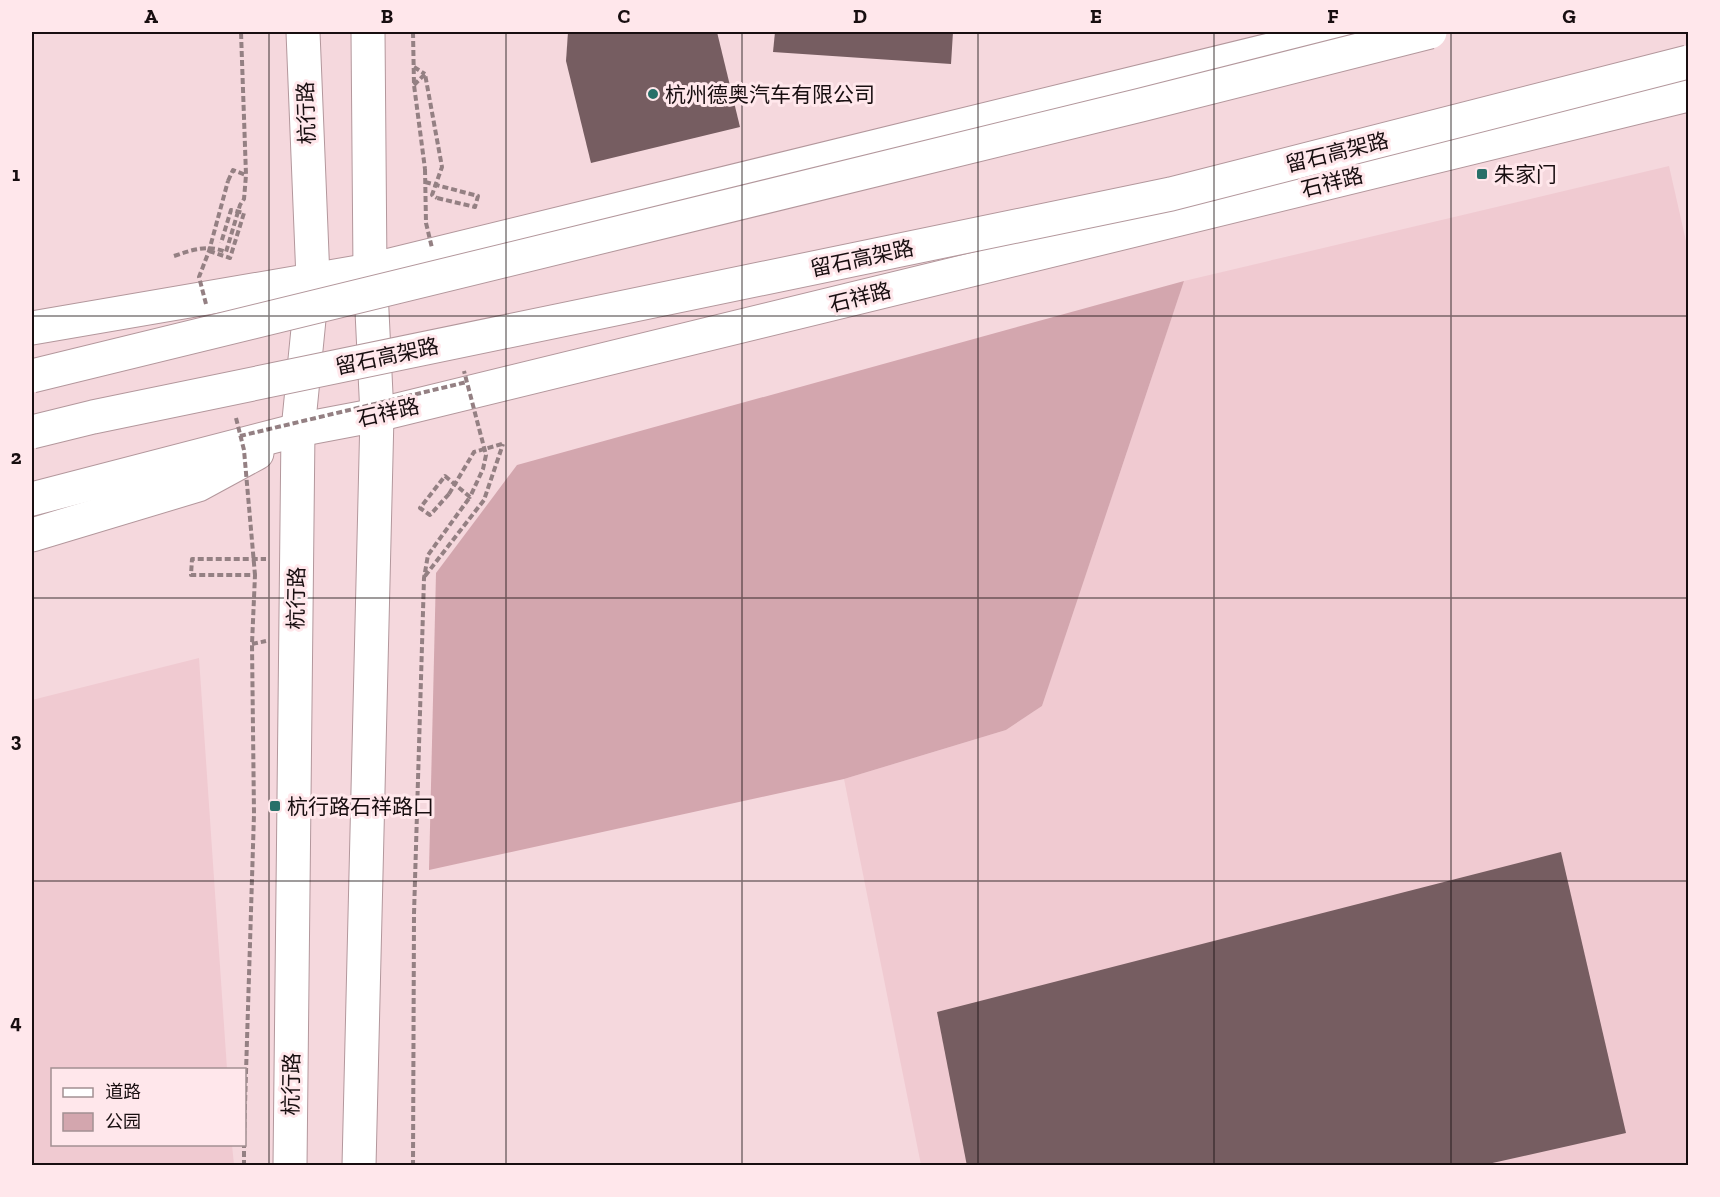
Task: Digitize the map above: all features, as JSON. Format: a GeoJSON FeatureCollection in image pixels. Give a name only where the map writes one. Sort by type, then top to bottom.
{"type":"FeatureCollection","features":[{"type":"Feature","properties":{"kind":"main road","name":"杭行路"},"geometry":{"type":"LineString","coordinates":[[290,1166],[298,430],[313,279],[303,32]]}},
{"type":"Feature","properties":{"kind":"main road"},"geometry":{"type":"LineString","coordinates":[[359,1166],[377,415],[370,270],[368,32]]}},
{"type":"Feature","properties":{"kind":"main road"},"geometry":{"type":"LineString","coordinates":[[32,328],[370,270],[1343,32]]}},
{"type":"Feature","properties":{"kind":"main road"},"geometry":{"type":"LineString","coordinates":[[32,376],[1430,32]]}},
{"type":"Feature","properties":{"kind":"main road","name":"留石高架路"},"geometry":{"type":"LineString","coordinates":[[32,432],[93,417],[1171,194],[1689,62]]}},
{"type":"Feature","properties":{"kind":"main road","name":"石祥路"},"geometry":{"type":"LineString","coordinates":[[32,499],[298,430],[377,415],[1689,95]]}},
{"type":"Feature","properties":{"kind":"main road"},"geometry":{"type":"LineString","coordinates":[[32,342],[68,320]]}},
{"type":"Feature","properties":{"kind":"main road"},"geometry":{"type":"LineString","coordinates":[[32,535],[198,485],[298,430]]}},
{"type":"Feature","properties":{"kind":"path"},"geometry":{"type":"LineString","coordinates":[[174,256],[198,247],[219,248],[226,252],[240,205],[244,199],[246,175],[241,32]]}},
{"type":"Feature","properties":{"kind":"path"},"geometry":{"type":"LineString","coordinates":[[413,32],[414,86],[425,169]]}},
{"type":"Feature","properties":{"kind":"path"},"geometry":{"type":"LineString","coordinates":[[414,67],[426,74],[442,167],[432,195],[475,207],[478,196],[425,182]]}},
{"type":"Feature","properties":{"kind":"path"},"geometry":{"type":"LineString","coordinates":[[414,86],[426,74]]}},
{"type":"Feature","properties":{"kind":"path"},"geometry":{"type":"LineString","coordinates":[[219,248],[231,210],[244,213],[230,258],[209,250],[233,170],[246,175]]}},
{"type":"Feature","properties":{"kind":"path"},"geometry":{"type":"LineString","coordinates":[[240,436],[467,382]]}},
{"type":"Feature","properties":{"kind":"path"},"geometry":{"type":"LineString","coordinates":[[413,1166],[414,915],[424,578],[428,555],[470,497],[446,476],[420,508],[430,515],[449,494],[474,452],[502,444],[484,500],[424,578]]}},
{"type":"Feature","properties":{"kind":"path"},"geometry":{"type":"LineString","coordinates":[[235,560],[192,559],[191,575],[255,575],[252,644],[254,814],[246,1072]]}},
{"type":"Feature","properties":{"kind":"path"},"geometry":{"type":"LineString","coordinates":[[244,1146],[244,1166]]}},
{"type":"Feature","properties":{"kind":"shaded area"},"geometry":{"type":"Polygon","coordinates":[[[1669,166],[1688,250],[1688,1165],[921,1165],[844,779],[1006,730],[1042,706],[1184,281],[1669,166]]]}},
{"type":"Feature","properties":{"kind":"shaded area"},"geometry":{"type":"Polygon","coordinates":[[[199,658],[227,1068],[51,1068],[51,1146],[232,1146],[234,1165],[32,1165],[32,700],[199,658]]]}},
{"type":"Feature","properties":{"kind":"green space"},"geometry":{"type":"Polygon","coordinates":[[[1184,281],[1042,706],[1006,730],[844,779],[429,870],[436,573],[517,465],[1184,281]]]}},
{"type":"Feature","properties":{"kind":"building","name":"杭州德奥汽车有限公司"},"geometry":{"type":"Polygon","coordinates":[[[568,32],[717,32],[740,127],[591,163],[566,61],[568,32]]]}},
{"type":"Feature","properties":{"kind":"building","name":"杭州德奥汽车有限公司"},"geometry":{"type":"Polygon","coordinates":[[[775,32],[953,32],[951,64],[773,52],[775,32]]]}},
{"type":"Feature","properties":{"kind":"building"},"geometry":{"type":"Polygon","coordinates":[[[1561,852],[1626,1133],[1479,1166],[967,1166],[937,1012],[1561,852]]]}},
{"type":"Feature","properties":{"kind":"place","name":"杭州德奥汽车有限公司"},"geometry":{"type":"Point","coordinates":[653,94]}},
{"type":"Feature","properties":{"kind":"place","name":"朱家门"},"geometry":{"type":"Point","coordinates":[1482,174]}},
{"type":"Feature","properties":{"kind":"place","name":"杭行路石祥路口"},"geometry":{"type":"Point","coordinates":[275,806]}}]}
